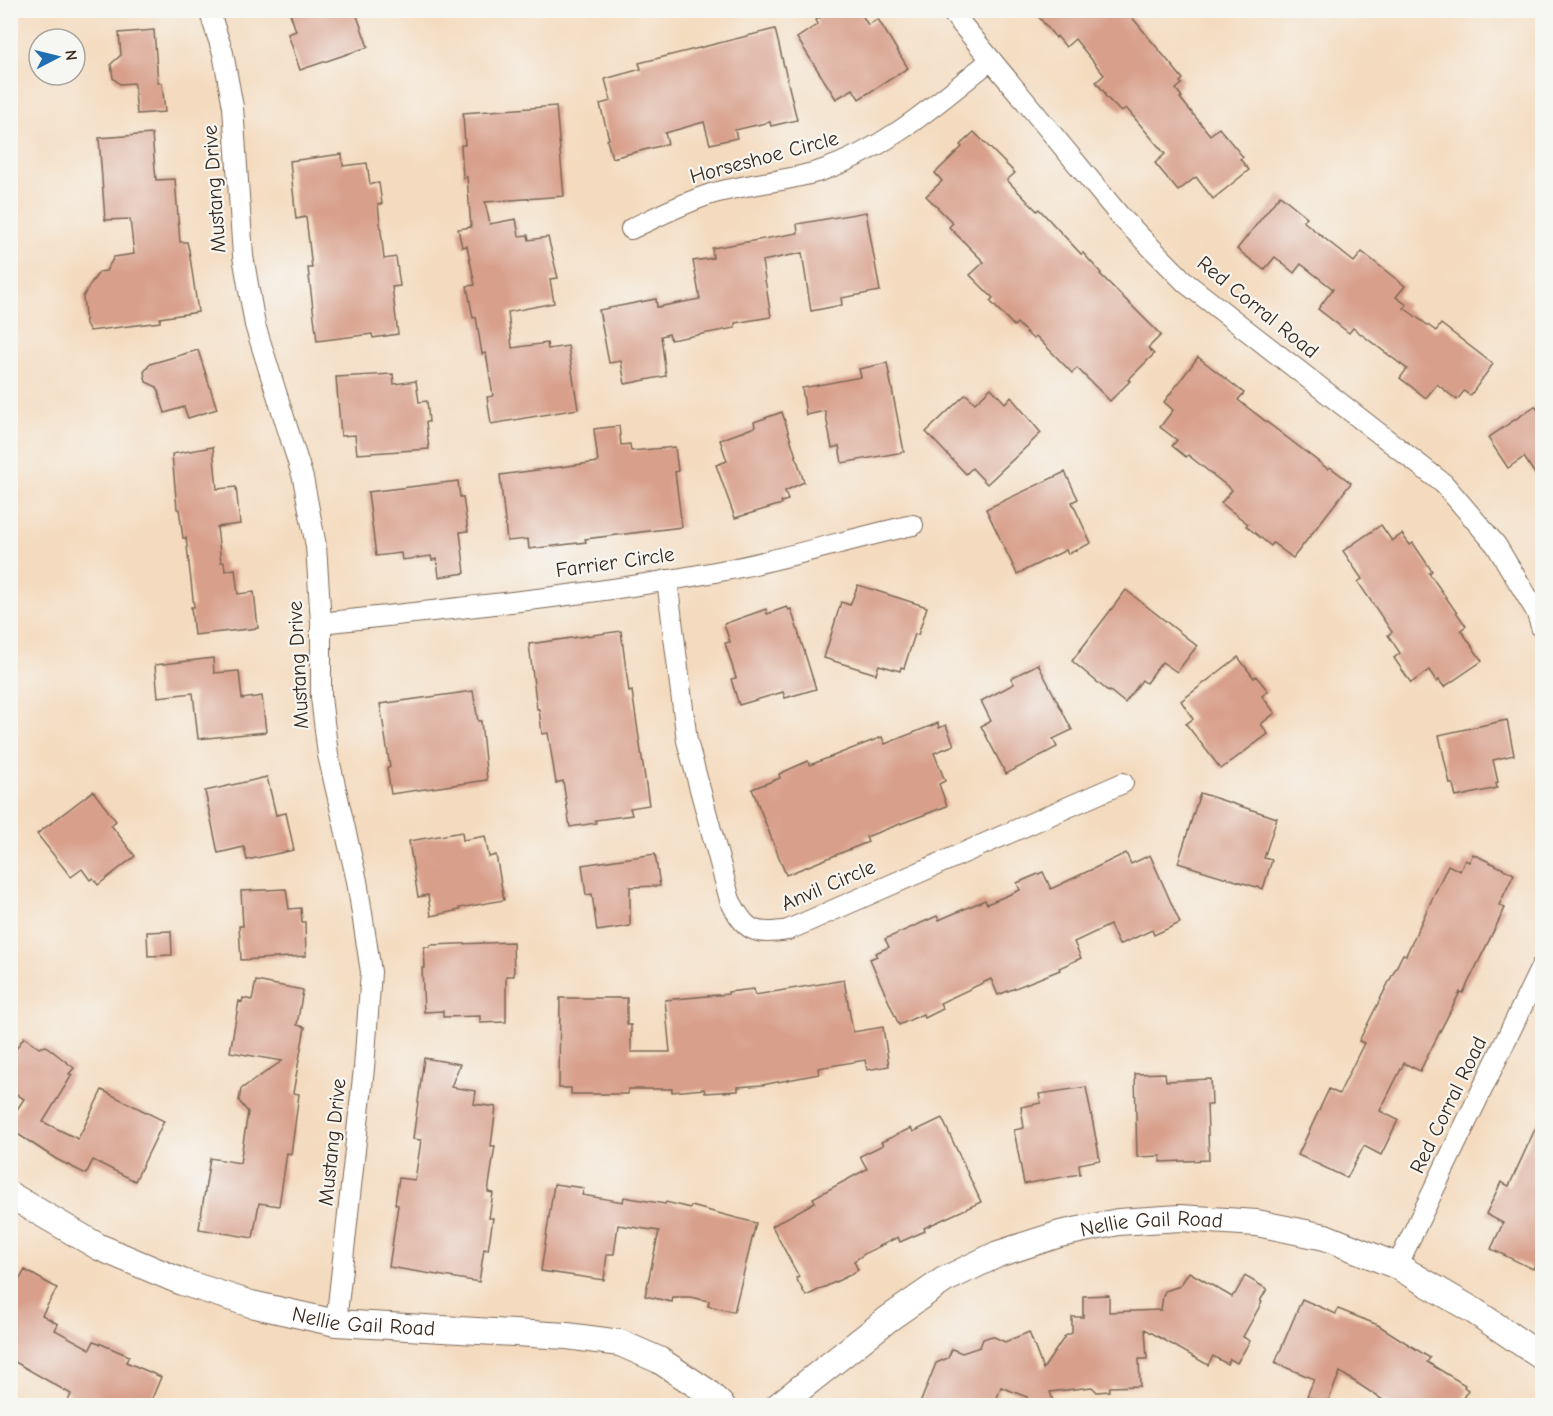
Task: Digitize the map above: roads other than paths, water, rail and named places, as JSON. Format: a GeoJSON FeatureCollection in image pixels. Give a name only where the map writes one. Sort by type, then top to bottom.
{"type":"FeatureCollection","features":[{"type":"Feature","properties":{"kind":"street","name":"Mustang Drive"},"geometry":{"type":"LineString","coordinates":[[209,10],[223,53],[233,107],[243,256],[255,326],[303,478],[316,546],[321,623],[321,697],[328,755],[357,881],[371,972],[364,1068],[336,1323]]}},
{"type":"Feature","properties":{"kind":"street","name":"Red Corral Road"},"geometry":{"type":"LineString","coordinates":[[950,10],[1120,216],[1186,283],[1444,484],[1496,544],[1536,611],[1542,629]]}},
{"type":"Feature","properties":{"kind":"street","name":"Horseshoe Circle"},"geometry":{"type":"LineString","coordinates":[[631,229],[683,204],[713,194],[822,170],[861,155],[900,132],[991,60]]}},
{"type":"Feature","properties":{"kind":"street","name":"Farrier Circle"},"geometry":{"type":"LineString","coordinates":[[321,623],[667,580],[737,567],[913,525]]}},
{"type":"Feature","properties":{"kind":"street","name":"Anvil Circle"},"geometry":{"type":"LineString","coordinates":[[667,580],[687,741],[729,900],[740,920],[753,930],[770,933],[788,930],[1124,783]]}},
{"type":"Feature","properties":{"kind":"street","name":"Red Corral Road"},"geometry":{"type":"LineString","coordinates":[[1397,1266],[1542,965]]}},
{"type":"Feature","properties":{"kind":"street","name":"Nellie Gail Road"},"geometry":{"type":"LineString","coordinates":[[10,1195],[99,1247],[182,1282],[251,1304],[336,1323],[567,1336],[620,1343],[659,1360],[706,1391],[722,1406]]}},
{"type":"Feature","properties":{"kind":"street","name":"Nellie Gail Road"},"geometry":{"type":"LineString","coordinates":[[778,1406],[888,1318],[944,1280],[998,1254],[1060,1234],[1118,1222],[1180,1218],[1257,1223],[1324,1237],[1397,1266],[1474,1311],[1542,1357]]}}]}
